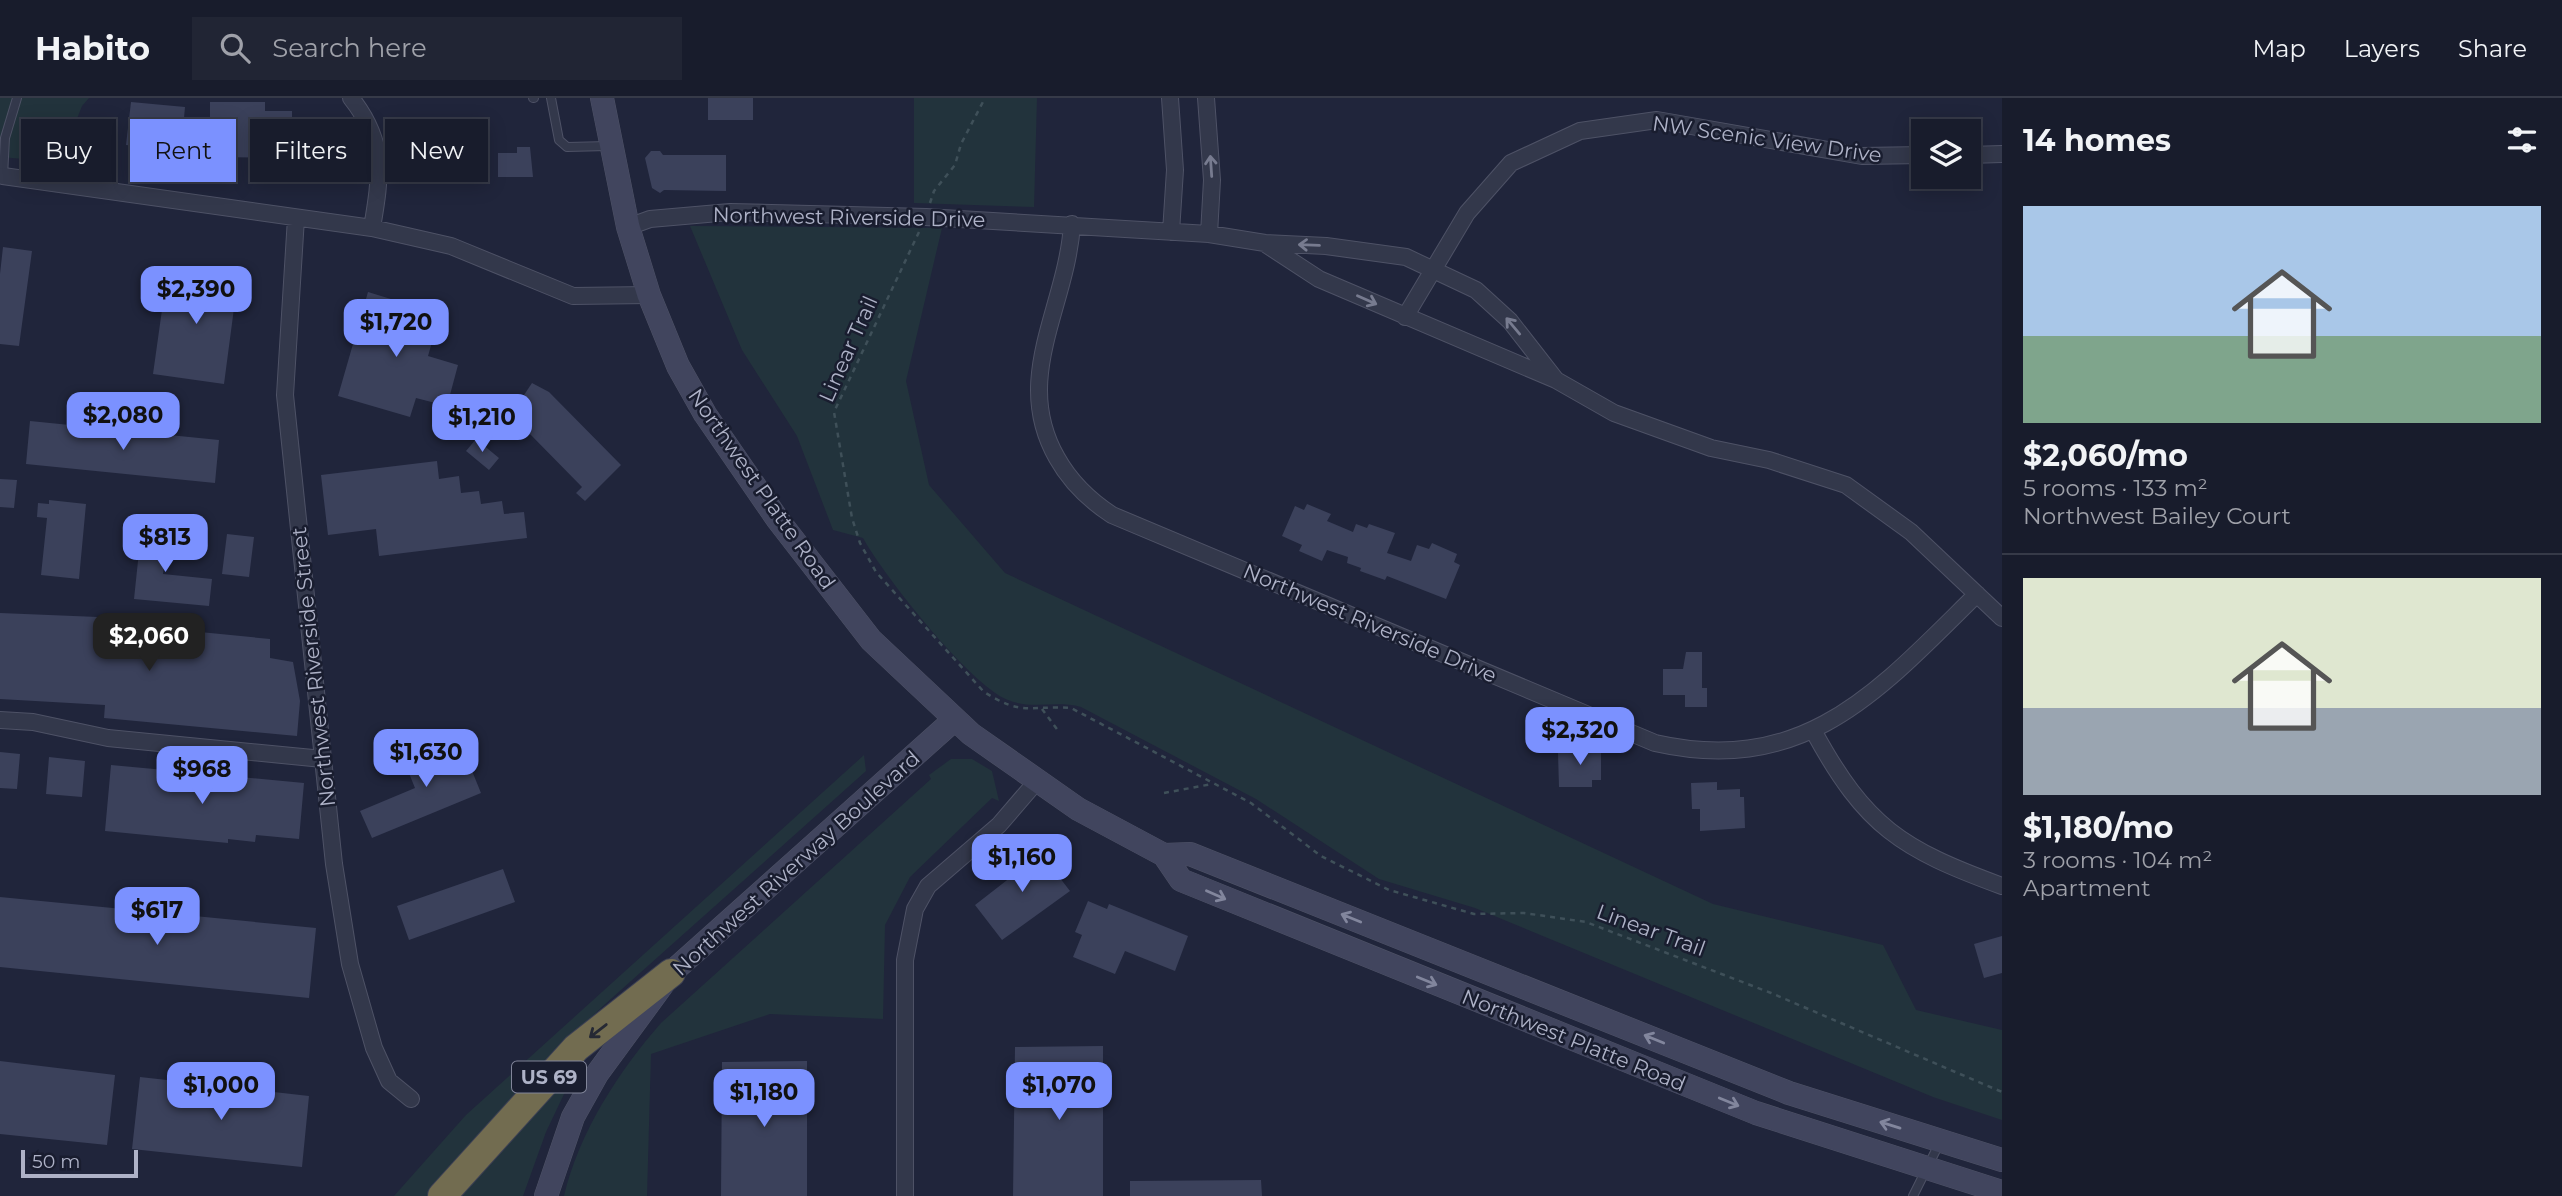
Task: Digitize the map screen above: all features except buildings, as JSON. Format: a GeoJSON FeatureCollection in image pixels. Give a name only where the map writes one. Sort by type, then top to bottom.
{"type":"FeatureCollection","features":[{"type":"Feature","properties":{"kind":"highway","name":"US 69"},"geometry":{"type":"LineString","coordinates":[[442,1196],[576,1048],[671,973]]}},
{"type":"Feature","properties":{"kind":"main road","name":"Northwest Platte Road"},"geometry":{"type":"LineString","coordinates":[[602,98],[628,227],[649,295],[693,395],[778,520],[871,640],[955,719],[1036,782],[1078,809],[1164,855],[1181,880],[1745,1109],[2002,1192]]}},
{"type":"Feature","properties":{"kind":"main road","name":"Northwest Riverway Boulevard"},"geometry":{"type":"LineString","coordinates":[[546,1196],[573,1117],[597,1074],[671,973],[955,719]]}},
{"type":"Feature","properties":{"kind":"main road","name":"Northwest Platte Road"},"geometry":{"type":"LineString","coordinates":[[1164,855],[1190,854],[1789,1093],[2002,1160]]}},
{"type":"Feature","properties":{"kind":"street"},"geometry":{"type":"LineString","coordinates":[[351,98],[366,117],[379,153],[380,182],[372,228]]}},
{"type":"Feature","properties":{"kind":"street"},"geometry":{"type":"LineString","coordinates":[[1170,98],[1175,170],[1171,232]]}},
{"type":"Feature","properties":{"kind":"street"},"geometry":{"type":"LineString","coordinates":[[1206,98],[1212,180],[1209,234]]}},
{"type":"Feature","properties":{"kind":"street","name":"NW Scenic View Drive"},"geometry":{"type":"LineString","coordinates":[[1405,317],[1467,214],[1511,163],[1580,131],[1657,120],[1862,156],[1911,155]]}},
{"type":"Feature","properties":{"kind":"street"},"geometry":{"type":"LineString","coordinates":[[1981,155],[2002,154]]}},
{"type":"Feature","properties":{"kind":"street"},"geometry":{"type":"LineString","coordinates":[[3,176],[372,228],[451,246],[573,296],[649,295]]}},
{"type":"Feature","properties":{"kind":"street","name":"Northwest Riverside Drive"},"geometry":{"type":"LineString","coordinates":[[628,227],[650,219],[730,212],[926,217],[1209,234],[1265,243],[1325,246],[1406,257],[1476,290],[1510,321],[1556,380]]}},
{"type":"Feature","properties":{"kind":"street","name":"Northwest Riverside Street"},"geometry":{"type":"LineString","coordinates":[[296,218],[285,395],[341,918],[350,964],[374,1048],[389,1081],[411,1099]]}},
{"type":"Feature","properties":{"kind":"street","name":"Northwest Riverside Drive"},"geometry":{"type":"LineString","coordinates":[[1072,224],[1070,256],[1039,366],[1036,389],[1039,414],[1047,442],[1062,468],[1092,502],[1112,514],[1655,743],[1691,751],[1727,751],[1766,746],[1814,732],[1858,704],[1898,673],[1977,594]]}},
{"type":"Feature","properties":{"kind":"street"},"geometry":{"type":"LineString","coordinates":[[1265,243],[1320,279],[1556,380],[1614,413],[1711,448],[1769,460],[1846,485],[1911,532],[2002,618]]}},
{"type":"Feature","properties":{"kind":"street"},"geometry":{"type":"LineString","coordinates":[[0,720],[33,722],[108,738],[323,759]]}},
{"type":"Feature","properties":{"kind":"street"},"geometry":{"type":"LineString","coordinates":[[1814,732],[1846,787],[1888,831],[1951,867],[2002,886]]}},
{"type":"Feature","properties":{"kind":"street"},"geometry":{"type":"LineString","coordinates":[[905,1196],[905,960],[915,909],[928,886],[999,825],[1036,782]]}},
{"type":"Feature","properties":{"kind":"lane"},"geometry":{"type":"LineString","coordinates":[[3,176],[5,138],[17,98]]}},
{"type":"Feature","properties":{"kind":"lane"},"geometry":{"type":"LineString","coordinates":[[551,98],[559,141],[568,148],[612,146]]}},
{"type":"Feature","properties":{"kind":"lane"},"geometry":{"type":"LineString","coordinates":[[1913,1196],[1940,1141]]}},
{"type":"Feature","properties":{"kind":"path","name":"Linear Trail"},"geometry":{"type":"LineString","coordinates":[[985,98],[961,144],[955,165],[934,191],[926,217],[834,412],[836,438],[852,518],[860,543],[876,572],[984,692],[1028,711],[1071,708],[1251,803],[1321,856],[1389,890],[1474,914],[1524,913],[1586,922],[1771,993],[1860,1034],[2002,1092]]}},
{"type":"Feature","properties":{"kind":"path"},"geometry":{"type":"LineString","coordinates":[[1042,709],[1059,732]]}},
{"type":"Feature","properties":{"kind":"path"},"geometry":{"type":"LineString","coordinates":[[1164,793],[1214,784]]}},
{"type":"Feature","properties":{"kind":"shaded area"},"geometry":{"type":"Polygon","coordinates":[[[0,98],[89,98],[77,119],[21,119],[21,159],[0,157],[0,98]]]}},
{"type":"Feature","properties":{"kind":"shaded area"},"geometry":{"type":"Polygon","coordinates":[[[914,98],[1037,98],[1034,207],[914,203],[914,98]]]}},
{"type":"Feature","properties":{"kind":"shaded area"},"geometry":{"type":"Polygon","coordinates":[[[690,226],[942,228],[906,381],[929,485],[1005,573],[1713,904],[1883,945],[1916,1010],[2002,1030],[2002,1120],[1933,1097],[1475,908],[1379,879],[1256,799],[1081,707],[1017,703],[992,690],[972,674],[929,628],[863,538],[833,530],[797,436],[742,350],[690,226]]]}},
{"type":"Feature","properties":{"kind":"shaded area"},"geometry":{"type":"Polygon","coordinates":[[[864,755],[866,771],[603,1006],[553,1055],[427,1196],[394,1196],[466,1115],[864,755]]]}},
{"type":"Feature","properties":{"kind":"shaded area"},"geometry":{"type":"Polygon","coordinates":[[[951,759],[972,759],[992,771],[999,801],[992,798],[910,877],[885,925],[883,1019],[770,1014],[651,1054],[647,1196],[564,1196],[580,1149],[602,1104],[630,1061],[661,1023],[931,779],[929,775],[951,759]]]}},
{"type":"Feature","properties":{"kind":"shaded area"},"geometry":{"type":"Polygon","coordinates":[[[571,1070],[574,1073],[546,1132],[523,1196],[454,1196],[571,1070]]]}}]}
